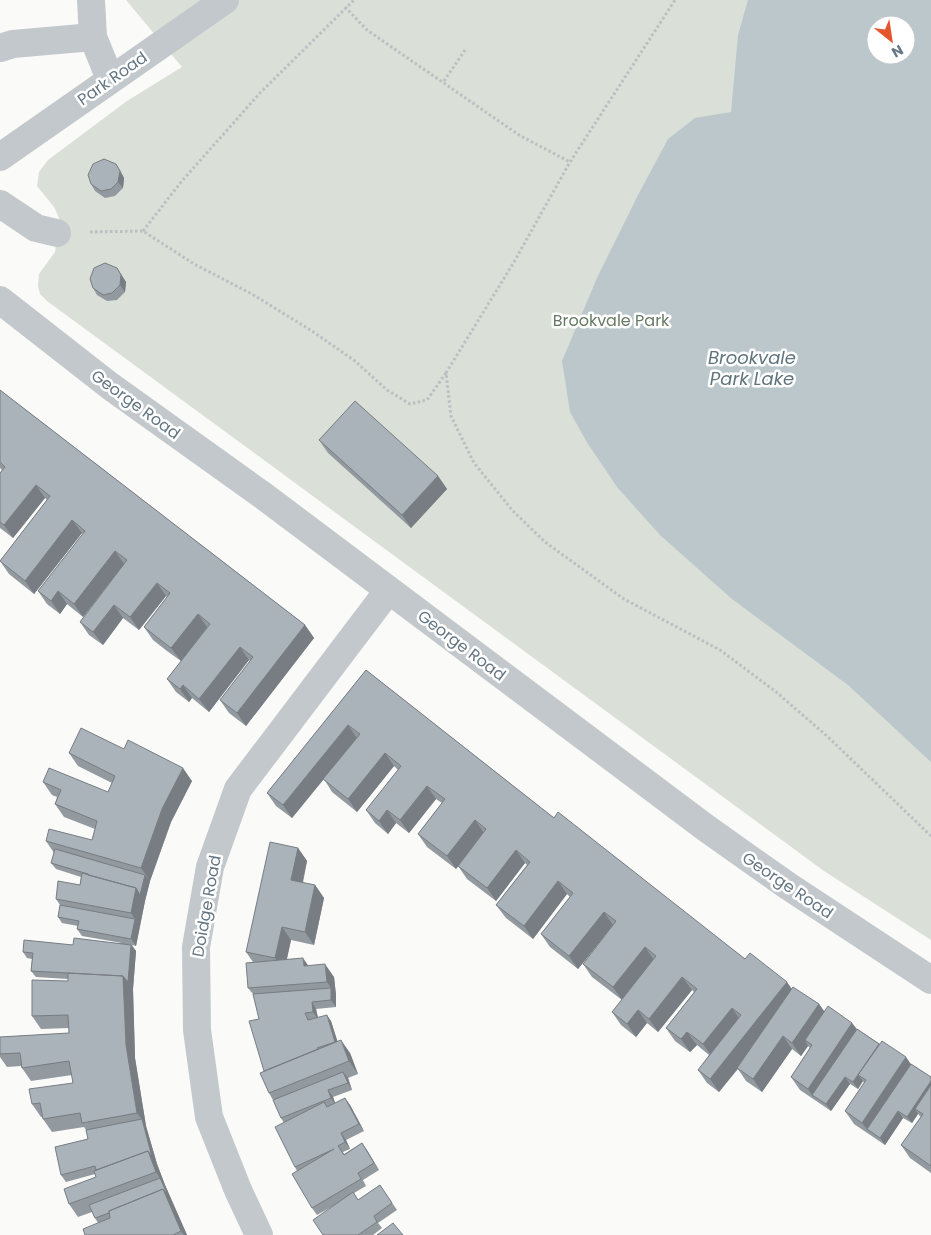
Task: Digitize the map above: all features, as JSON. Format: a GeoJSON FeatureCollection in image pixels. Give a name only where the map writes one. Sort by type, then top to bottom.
{"type":"FeatureCollection","features":[{"type":"Feature","properties":{"kind":"street"},"geometry":{"type":"LineString","coordinates":[[91,0],[93,37],[110,79]]}},
{"type":"Feature","properties":{"kind":"street","name":"Park Road"},"geometry":{"type":"LineString","coordinates":[[0,157],[225,0]]}},
{"type":"Feature","properties":{"kind":"street"},"geometry":{"type":"LineString","coordinates":[[0,48],[12,44],[93,37]]}},
{"type":"Feature","properties":{"kind":"street"},"geometry":{"type":"LineString","coordinates":[[0,204],[36,228],[57,233]]}},
{"type":"Feature","properties":{"kind":"street","name":"George Road"},"geometry":{"type":"LineString","coordinates":[[0,300],[110,386],[265,497],[706,828],[788,886],[931,980]]}},
{"type":"Feature","properties":{"kind":"street","name":"Doidge Road"},"geometry":{"type":"LineString","coordinates":[[259,1235],[238,1190],[209,1117],[197,1030],[196,947],[210,867],[238,789],[388,591]]}},
{"type":"Feature","properties":{"kind":"path"},"geometry":{"type":"LineString","coordinates":[[143,231],[181,182],[260,93],[354,0]]}},
{"type":"Feature","properties":{"kind":"path"},"geometry":{"type":"LineString","coordinates":[[57,233],[143,231],[194,264],[252,294],[312,331],[355,361],[387,390],[410,404],[427,400],[446,373],[514,262],[570,162],[675,0]]}},
{"type":"Feature","properties":{"kind":"path"},"geometry":{"type":"LineString","coordinates":[[345,7],[367,30],[444,81],[519,135],[570,162]]}},
{"type":"Feature","properties":{"kind":"path"},"geometry":{"type":"LineString","coordinates":[[444,81],[465,50]]}},
{"type":"Feature","properties":{"kind":"path"},"geometry":{"type":"LineString","coordinates":[[446,373],[451,416],[474,463],[513,511],[545,542],[624,599],[720,650],[775,691],[828,737],[931,836]]}},
{"type":"Feature","properties":{"kind":"green space","name":"Brookvale Park"},"geometry":{"type":"Polygon","coordinates":[[[126,0],[931,0],[931,940],[824,871],[40,294],[38,286],[39,274],[55,252],[59,218],[54,207],[37,186],[39,172],[48,160],[127,101],[182,67],[126,0]]]}},
{"type":"Feature","properties":{"kind":"water","name":"Brookvale Park Lake"},"geometry":{"type":"Polygon","coordinates":[[[748,0],[931,0],[931,762],[848,685],[732,599],[660,535],[617,487],[588,444],[570,412],[562,361],[597,278],[668,139],[695,118],[731,112],[738,35],[748,0]]]}},
{"type":"Feature","properties":{"kind":"building"},"geometry":{"type":"Polygon","coordinates":[[[104,159],[116,164],[120,171],[118,182],[111,189],[101,191],[91,184],[88,175],[93,164],[104,159]]]}},
{"type":"Feature","properties":{"kind":"building"},"geometry":{"type":"Polygon","coordinates":[[[105,263],[117,268],[121,275],[120,285],[112,293],[103,295],[93,288],[90,279],[94,268],[105,263]]]}},
{"type":"Feature","properties":{"kind":"building"},"geometry":{"type":"Polygon","coordinates":[[[0,390],[305,625],[237,713],[220,700],[253,657],[240,647],[199,699],[183,685],[180,689],[167,679],[210,624],[198,614],[171,648],[158,638],[144,627],[170,593],[157,583],[130,617],[114,605],[93,632],[80,622],[127,560],[115,551],[74,604],[58,591],[51,601],[38,591],[85,531],[72,520],[25,581],[0,561],[50,496],[36,485],[4,525],[0,522],[0,473],[5,467],[0,462],[0,390]]]}},
{"type":"Feature","properties":{"kind":"building"},"geometry":{"type":"Polygon","coordinates":[[[355,401],[438,476],[402,515],[319,440],[355,401]]]}},
{"type":"Feature","properties":{"kind":"building"},"geometry":{"type":"Polygon","coordinates":[[[366,670],[554,818],[558,812],[745,959],[750,953],[787,982],[710,1079],[698,1070],[741,1015],[732,1008],[703,1044],[687,1032],[681,1039],[666,1028],[697,989],[682,977],[649,1019],[638,1010],[627,1024],[612,1012],[656,956],[645,947],[613,987],[583,964],[616,921],[604,912],[569,956],[541,934],[573,893],[558,881],[524,926],[496,905],[530,862],[516,850],[487,888],[458,866],[486,829],[475,820],[447,856],[418,834],[445,799],[427,786],[400,820],[387,810],[379,821],[366,810],[401,766],[385,753],[348,799],[323,779],[360,734],[348,725],[283,805],[267,793],[366,670]]]}},
{"type":"Feature","properties":{"kind":"building"},"geometry":{"type":"Polygon","coordinates":[[[81,728],[124,749],[128,740],[183,768],[162,809],[141,868],[46,841],[49,829],[92,840],[97,821],[55,804],[61,790],[43,782],[49,768],[108,792],[115,776],[69,753],[81,728]]]}},
{"type":"Feature","properties":{"kind":"building"},"geometry":{"type":"Polygon","coordinates":[[[270,842],[298,848],[291,880],[315,885],[305,932],[282,927],[275,958],[246,952],[270,842]]]}},
{"type":"Feature","properties":{"kind":"building"},"geometry":{"type":"Polygon","coordinates":[[[55,849],[145,875],[140,895],[136,888],[51,863],[55,849]]]}},
{"type":"Feature","properties":{"kind":"building"},"geometry":{"type":"Polygon","coordinates":[[[82,873],[136,888],[131,913],[56,899],[58,881],[80,885],[82,873]]]}},
{"type":"Feature","properties":{"kind":"building"},"geometry":{"type":"Polygon","coordinates":[[[60,905],[135,919],[131,939],[77,929],[79,921],[58,917],[60,905]]]}},
{"type":"Feature","properties":{"kind":"building"},"geometry":{"type":"Polygon","coordinates":[[[74,938],[131,945],[128,982],[123,976],[31,971],[33,953],[23,952],[24,940],[73,945],[74,938]]]}},
{"type":"Feature","properties":{"kind":"building"},"geometry":{"type":"Polygon","coordinates":[[[303,958],[304,966],[325,964],[327,982],[248,988],[246,963],[303,958]]]}},
{"type":"Feature","properties":{"kind":"building"},"geometry":{"type":"Polygon","coordinates":[[[68,973],[123,976],[126,1045],[137,1113],[82,1123],[80,1113],[43,1119],[40,1103],[32,1104],[29,1089],[73,1083],[69,1061],[22,1068],[20,1053],[0,1054],[0,1037],[69,1033],[68,1015],[32,1016],[32,980],[68,981],[68,973]]]}},
{"type":"Feature","properties":{"kind":"building"},"geometry":{"type":"Polygon","coordinates":[[[793,987],[819,1004],[792,1043],[783,1036],[753,1079],[737,1068],[793,987]]]}},
{"type":"Feature","properties":{"kind":"building"},"geometry":{"type":"Polygon","coordinates":[[[331,988],[331,1000],[312,1002],[313,1012],[305,1013],[308,1020],[327,1015],[335,1042],[264,1071],[249,1021],[259,1019],[253,994],[331,988]]]}},
{"type":"Feature","properties":{"kind":"building"},"geometry":{"type":"Polygon","coordinates":[[[828,1006],[852,1023],[808,1089],[791,1077],[812,1045],[805,1040],[828,1006]]]}},
{"type":"Feature","properties":{"kind":"building"},"geometry":{"type":"Polygon","coordinates":[[[857,1029],[879,1044],[853,1082],[845,1077],[826,1104],[812,1095],[857,1029]]]}},
{"type":"Feature","properties":{"kind":"building"},"geometry":{"type":"Polygon","coordinates":[[[341,1040],[349,1061],[269,1093],[260,1073],[341,1040]]]}},
{"type":"Feature","properties":{"kind":"building"},"geometry":{"type":"Polygon","coordinates":[[[882,1041],[906,1057],[862,1123],[845,1111],[866,1080],[858,1075],[882,1041]]]}},
{"type":"Feature","properties":{"kind":"building"},"geometry":{"type":"Polygon","coordinates":[[[911,1064],[931,1077],[931,1081],[907,1117],[898,1111],[880,1138],[867,1129],[911,1064]]]}},
{"type":"Feature","properties":{"kind":"building"},"geometry":{"type":"Polygon","coordinates":[[[343,1072],[348,1083],[328,1090],[331,1098],[281,1118],[273,1100],[343,1072]]]}},
{"type":"Feature","properties":{"kind":"building"},"geometry":{"type":"Polygon","coordinates":[[[931,1085],[931,1166],[901,1145],[923,1114],[915,1109],[931,1085]]]}},
{"type":"Feature","properties":{"kind":"building"},"geometry":{"type":"Polygon","coordinates":[[[345,1098],[359,1124],[341,1133],[345,1142],[338,1146],[344,1155],[362,1143],[374,1163],[358,1173],[361,1179],[312,1208],[292,1174],[334,1149],[295,1167],[275,1127],[324,1102],[327,1107],[345,1098]]]}},
{"type":"Feature","properties":{"kind":"building"},"geometry":{"type":"Polygon","coordinates":[[[142,1119],[152,1157],[148,1151],[96,1170],[95,1166],[61,1175],[55,1147],[88,1139],[86,1130],[142,1119]]]}},
{"type":"Feature","properties":{"kind":"building"},"geometry":{"type":"Polygon","coordinates":[[[148,1151],[156,1172],[69,1204],[64,1189],[96,1177],[94,1171],[148,1151]]]}},
{"type":"Feature","properties":{"kind":"building"},"geometry":{"type":"Polygon","coordinates":[[[160,1178],[168,1195],[163,1189],[95,1218],[89,1205],[160,1178]]]}},
{"type":"Feature","properties":{"kind":"building"},"geometry":{"type":"Polygon","coordinates":[[[380,1185],[392,1203],[374,1216],[377,1222],[358,1235],[323,1235],[313,1220],[353,1192],[358,1200],[380,1185]]]}},
{"type":"Feature","properties":{"kind":"building"},"geometry":{"type":"Polygon","coordinates":[[[163,1189],[181,1231],[173,1235],[85,1235],[83,1229],[110,1218],[109,1211],[163,1189]]]}},
{"type":"Feature","properties":{"kind":"building"},"geometry":{"type":"Polygon","coordinates":[[[393,1223],[403,1235],[377,1235],[393,1223]]]}}]}
